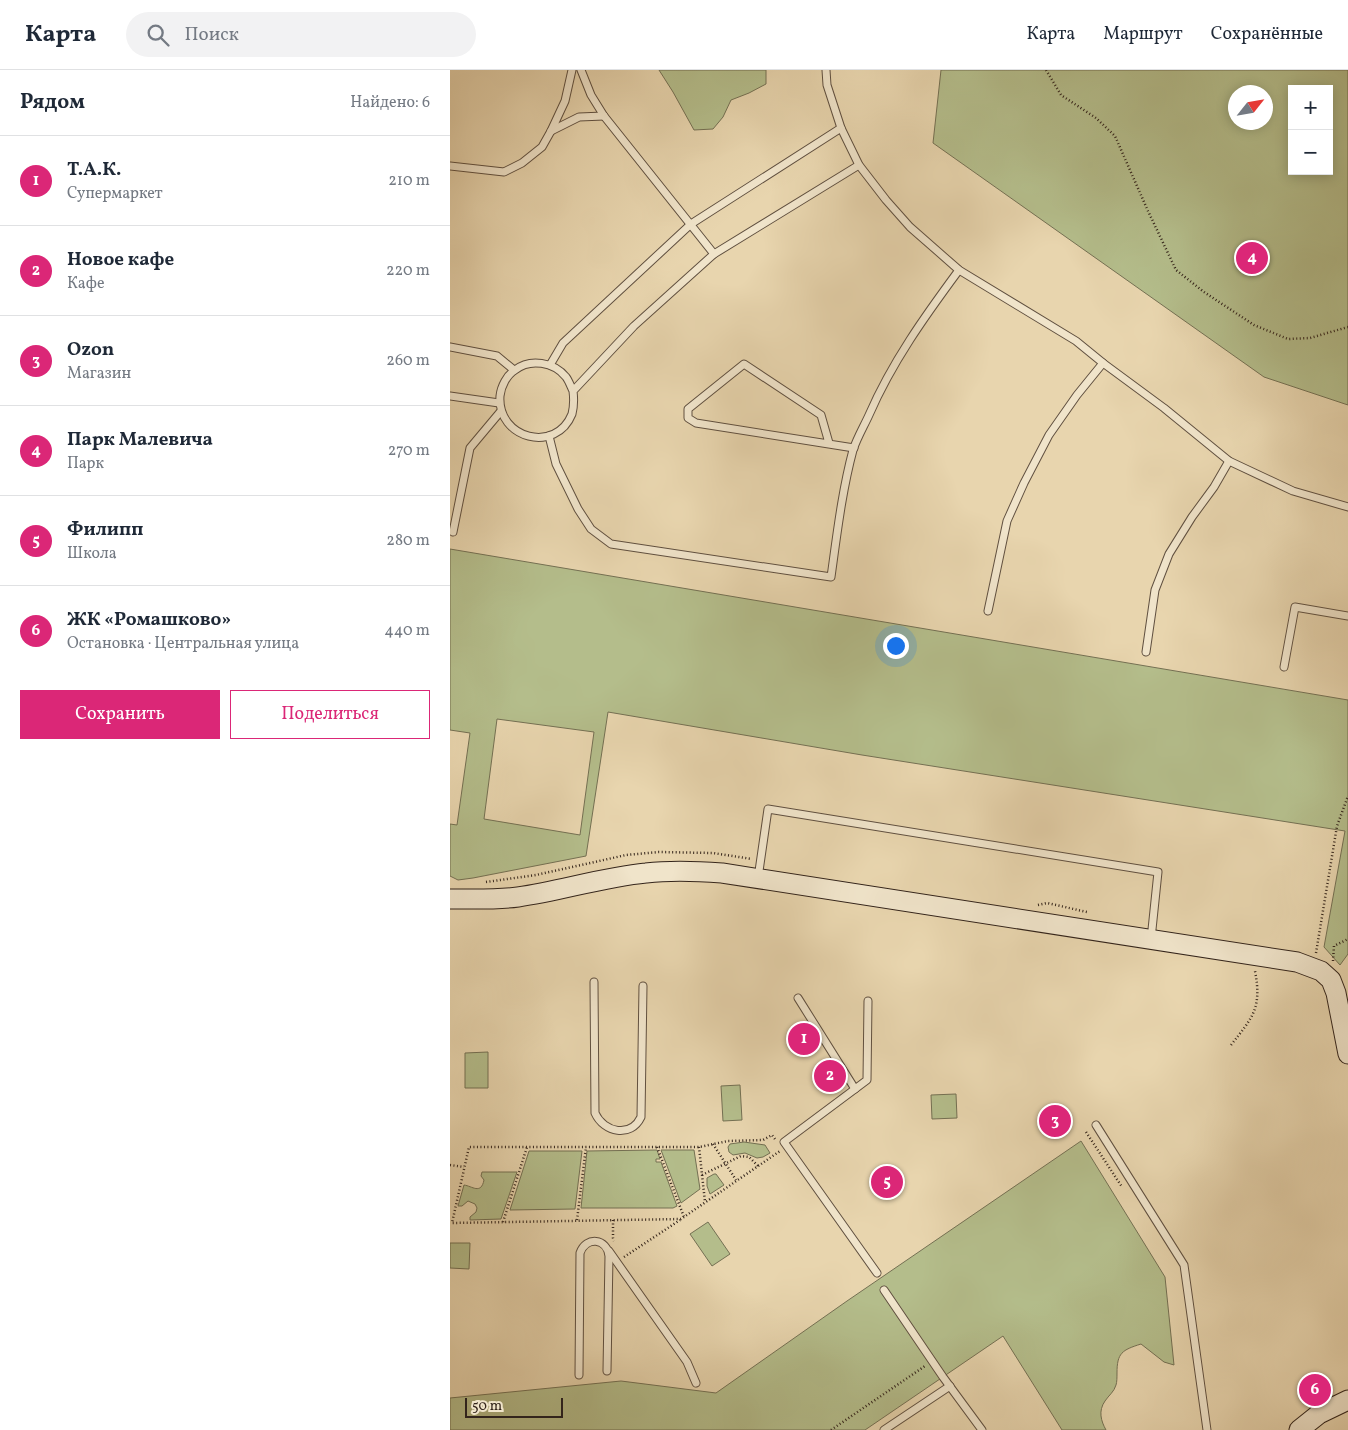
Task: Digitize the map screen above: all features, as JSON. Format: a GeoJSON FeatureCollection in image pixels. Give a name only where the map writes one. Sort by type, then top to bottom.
{"type":"FeatureCollection","features":[{"type":"Feature","properties":{"kind":"street"},"geometry":{"type":"LineString","coordinates":[[450,899],[484,900],[518,897],[644,873],[676,870],[722,872],[1297,962],[1322,971],[1331,980],[1336,993],[1348,1054]]}},
{"type":"Feature","properties":{"kind":"street"},"geometry":{"type":"LineString","coordinates":[[1299,1430],[1319,1414],[1348,1400]]}},
{"type":"Feature","properties":{"kind":"lane"},"geometry":{"type":"LineString","coordinates":[[450,166],[504,172],[522,163],[542,147],[551,131],[564,101],[572,70]]}},
{"type":"Feature","properties":{"kind":"lane"},"geometry":{"type":"LineString","coordinates":[[581,70],[591,95],[604,116],[714,254]]}},
{"type":"Feature","properties":{"kind":"lane"},"geometry":{"type":"LineString","coordinates":[[826,70],[827,84],[840,128],[859,165],[910,228],[960,270],[1076,341],[1164,408],[1229,461],[1293,490],[1348,507]]}},
{"type":"Feature","properties":{"kind":"lane"},"geometry":{"type":"LineString","coordinates":[[551,131],[579,116],[604,116]]}},
{"type":"Feature","properties":{"kind":"lane"},"geometry":{"type":"LineString","coordinates":[[550,365],[563,344],[691,224],[840,128]]}},
{"type":"Feature","properties":{"kind":"lane"},"geometry":{"type":"LineString","coordinates":[[573,391],[634,326],[714,254],[859,165]]}},
{"type":"Feature","properties":{"kind":"lane"},"geometry":{"type":"LineString","coordinates":[[548,436],[556,464],[578,509],[591,530],[611,544],[831,577],[840,513],[854,448],[875,400],[897,358],[960,270]]}},
{"type":"Feature","properties":{"kind":"lane"},"geometry":{"type":"LineString","coordinates":[[450,347],[497,356],[514,370]]}},
{"type":"Feature","properties":{"kind":"lane"},"geometry":{"type":"LineString","coordinates":[[538,363],[550,365],[567,378],[573,391],[574,404],[566,424],[558,431],[548,436],[536,438],[522,434],[506,421],[500,407],[500,392],[506,378],[514,370],[525,364],[538,363]]}},
{"type":"Feature","properties":{"kind":"lane"},"geometry":{"type":"LineString","coordinates":[[988,611],[1007,521],[1024,483],[1048,435],[1103,363]]}},
{"type":"Feature","properties":{"kind":"lane"},"geometry":{"type":"LineString","coordinates":[[829,443],[821,415],[744,364],[688,409],[688,418],[696,423],[854,448]]}},
{"type":"Feature","properties":{"kind":"lane"},"geometry":{"type":"LineString","coordinates":[[450,396],[500,407]]}},
{"type":"Feature","properties":{"kind":"lane"},"geometry":{"type":"LineString","coordinates":[[454,532],[470,448],[500,407]]}},
{"type":"Feature","properties":{"kind":"lane"},"geometry":{"type":"LineString","coordinates":[[1146,652],[1155,590],[1169,554],[1229,461]]}},
{"type":"Feature","properties":{"kind":"lane"},"geometry":{"type":"LineString","coordinates":[[1284,667],[1295,607],[1348,616]]}},
{"type":"Feature","properties":{"kind":"lane"},"geometry":{"type":"LineString","coordinates":[[758,878],[768,809],[1158,872],[1151,940]]}},
{"type":"Feature","properties":{"kind":"lane"},"geometry":{"type":"LineString","coordinates":[[594,982],[595,1113],[602,1124],[617,1130],[632,1127],[638,1123],[641,1117],[643,986]]}},
{"type":"Feature","properties":{"kind":"lane"},"geometry":{"type":"LineString","coordinates":[[798,998],[855,1089]]}},
{"type":"Feature","properties":{"kind":"lane"},"geometry":{"type":"LineString","coordinates":[[868,1001],[867,1080],[784,1142],[784,1148],[877,1274]]}},
{"type":"Feature","properties":{"kind":"lane"},"geometry":{"type":"LineString","coordinates":[[1096,1125],[1184,1265],[1207,1430]]}},
{"type":"Feature","properties":{"kind":"lane"},"geometry":{"type":"LineString","coordinates":[[579,1375],[580,1253],[585,1245],[594,1241],[603,1243],[617,1262],[687,1362],[696,1382]]}},
{"type":"Feature","properties":{"kind":"lane"},"geometry":{"type":"LineString","coordinates":[[607,1371],[608,1251]]}},
{"type":"Feature","properties":{"kind":"lane"},"geometry":{"type":"LineString","coordinates":[[884,1290],[982,1430]]}},
{"type":"Feature","properties":{"kind":"lane"},"geometry":{"type":"LineString","coordinates":[[884,1430],[950,1386]]}},
{"type":"Feature","properties":{"kind":"path"},"geometry":{"type":"LineString","coordinates":[[1046,70],[1061,95],[1096,118],[1115,136],[1176,270],[1204,292],[1254,325],[1288,338],[1310,338],[1348,327]]}},
{"type":"Feature","properties":{"kind":"path"},"geometry":{"type":"LineString","coordinates":[[1316,952],[1336,826],[1348,796]]}},
{"type":"Feature","properties":{"kind":"path"},"geometry":{"type":"LineString","coordinates":[[1331,980],[1334,946],[1348,939]]}},
{"type":"Feature","properties":{"kind":"path"},"geometry":{"type":"LineString","coordinates":[[1231,1045],[1250,1021],[1256,1008],[1258,988],[1255,971]]}},
{"type":"Feature","properties":{"kind":"path"},"geometry":{"type":"LineString","coordinates":[[1086,1132],[1122,1187]]}},
{"type":"Feature","properties":{"kind":"path"},"geometry":{"type":"LineString","coordinates":[[617,1262],[682,1218],[736,1180],[784,1148],[772,1135],[764,1140],[728,1140],[699,1147],[469,1147],[451,1224],[682,1218]]}},
{"type":"Feature","properties":{"kind":"path"},"geometry":{"type":"LineString","coordinates":[[713,1144],[736,1180]]}},
{"type":"Feature","properties":{"kind":"path"},"geometry":{"type":"LineString","coordinates":[[503,1222],[527,1147]]}},
{"type":"Feature","properties":{"kind":"path"},"geometry":{"type":"LineString","coordinates":[[577,1220],[586,1147]]}},
{"type":"Feature","properties":{"kind":"path"},"geometry":{"type":"LineString","coordinates":[[657,1147],[682,1218]]}},
{"type":"Feature","properties":{"kind":"path"},"geometry":{"type":"LineString","coordinates":[[699,1147],[705,1202]]}},
{"type":"Feature","properties":{"kind":"path"},"geometry":{"type":"LineString","coordinates":[[702,1175],[725,1163],[745,1156],[758,1166]]}},
{"type":"Feature","properties":{"kind":"path"},"geometry":{"type":"LineString","coordinates":[[450,1165],[464,1167]]}},
{"type":"Feature","properties":{"kind":"path"},"geometry":{"type":"LineString","coordinates":[[613,1220],[614,1242]]}},
{"type":"Feature","properties":{"kind":"path"},"geometry":{"type":"LineString","coordinates":[[620,1250],[625,1257]]}},
{"type":"Feature","properties":{"kind":"path"},"geometry":{"type":"LineString","coordinates":[[831,1430],[932,1361]]}},
{"type":"Feature","properties":{"kind":"green space"},"geometry":{"type":"Polygon","coordinates":[[[659,70],[766,70],[766,84],[731,100],[723,117],[713,129],[694,130],[659,70]]]}},
{"type":"Feature","properties":{"kind":"green space"},"geometry":{"type":"Polygon","coordinates":[[[941,70],[1348,70],[1348,405],[1264,377],[933,143],[941,70]]]}},
{"type":"Feature","properties":{"kind":"green space"},"geometry":{"type":"Polygon","coordinates":[[[450,549],[1348,700],[1348,954],[1340,965],[1324,947],[1345,831],[862,755],[608,712],[586,856],[458,880],[450,876],[450,824],[457,825],[470,733],[450,730],[450,549]],[[497,719],[484,819],[580,835],[594,732],[497,719]]]}},
{"type":"Feature","properties":{"kind":"green space"},"geometry":{"type":"Polygon","coordinates":[[[488,1052],[488,1088],[465,1088],[465,1053],[488,1052]]]}},
{"type":"Feature","properties":{"kind":"green space"},"geometry":{"type":"Polygon","coordinates":[[[740,1085],[742,1120],[723,1121],[721,1086],[740,1085]]]}},
{"type":"Feature","properties":{"kind":"green space"},"geometry":{"type":"Polygon","coordinates":[[[956,1094],[957,1118],[932,1119],[931,1095],[956,1094]]]}},
{"type":"Feature","properties":{"kind":"green space"},"geometry":{"type":"Polygon","coordinates":[[[1081,1141],[1165,1277],[1174,1365],[1164,1362],[1141,1344],[1129,1348],[1122,1353],[1118,1361],[1115,1387],[1105,1401],[1101,1412],[1106,1430],[1062,1430],[1003,1336],[865,1430],[450,1430],[450,1398],[621,1381],[716,1393],[1081,1141]]]}},
{"type":"Feature","properties":{"kind":"green space"},"geometry":{"type":"Polygon","coordinates":[[[744,1142],[765,1145],[770,1153],[757,1158],[745,1153],[733,1155],[729,1152],[728,1147],[730,1144],[744,1142]]]}},
{"type":"Feature","properties":{"kind":"green space"},"geometry":{"type":"Polygon","coordinates":[[[657,1150],[660,1159],[656,1159],[656,1162],[661,1162],[677,1206],[673,1208],[581,1208],[587,1151],[657,1150]]]}},
{"type":"Feature","properties":{"kind":"green space"},"geometry":{"type":"Polygon","coordinates":[[[661,1150],[694,1150],[700,1189],[681,1203],[661,1150]]]}},
{"type":"Feature","properties":{"kind":"green space"},"geometry":{"type":"Polygon","coordinates":[[[529,1151],[582,1151],[575,1209],[510,1210],[529,1151]]]}},
{"type":"Feature","properties":{"kind":"green space"},"geometry":{"type":"Polygon","coordinates":[[[482,1172],[517,1172],[501,1219],[470,1220],[470,1217],[476,1212],[475,1204],[468,1201],[462,1206],[458,1206],[464,1185],[478,1188],[483,1185],[482,1172]]]}},
{"type":"Feature","properties":{"kind":"green space"},"geometry":{"type":"Polygon","coordinates":[[[714,1174],[724,1185],[710,1194],[707,1178],[714,1174]]]}},
{"type":"Feature","properties":{"kind":"green space"},"geometry":{"type":"Polygon","coordinates":[[[708,1222],[730,1254],[712,1266],[690,1234],[708,1222]]]}},
{"type":"Feature","properties":{"kind":"green space"},"geometry":{"type":"Polygon","coordinates":[[[450,1243],[470,1243],[469,1269],[450,1268],[450,1243]]]}},
{"type":"Feature","properties":{"kind":"place","name":"Парк Малевича"},"geometry":{"type":"Point","coordinates":[1252,258]}},
{"type":"Feature","properties":{"kind":"place","name":"Т.А.К."},"geometry":{"type":"Point","coordinates":[804,1039]}},
{"type":"Feature","properties":{"kind":"place","name":"Новое кафе"},"geometry":{"type":"Point","coordinates":[830,1076]}},
{"type":"Feature","properties":{"kind":"place","name":"Ozon"},"geometry":{"type":"Point","coordinates":[1055,1121]}},
{"type":"Feature","properties":{"kind":"place","name":"Филипп"},"geometry":{"type":"Point","coordinates":[887,1182]}},
{"type":"Feature","properties":{"kind":"place","name":"ЖК «Ромашково»"},"geometry":{"type":"Point","coordinates":[1315,1390]}}]}
